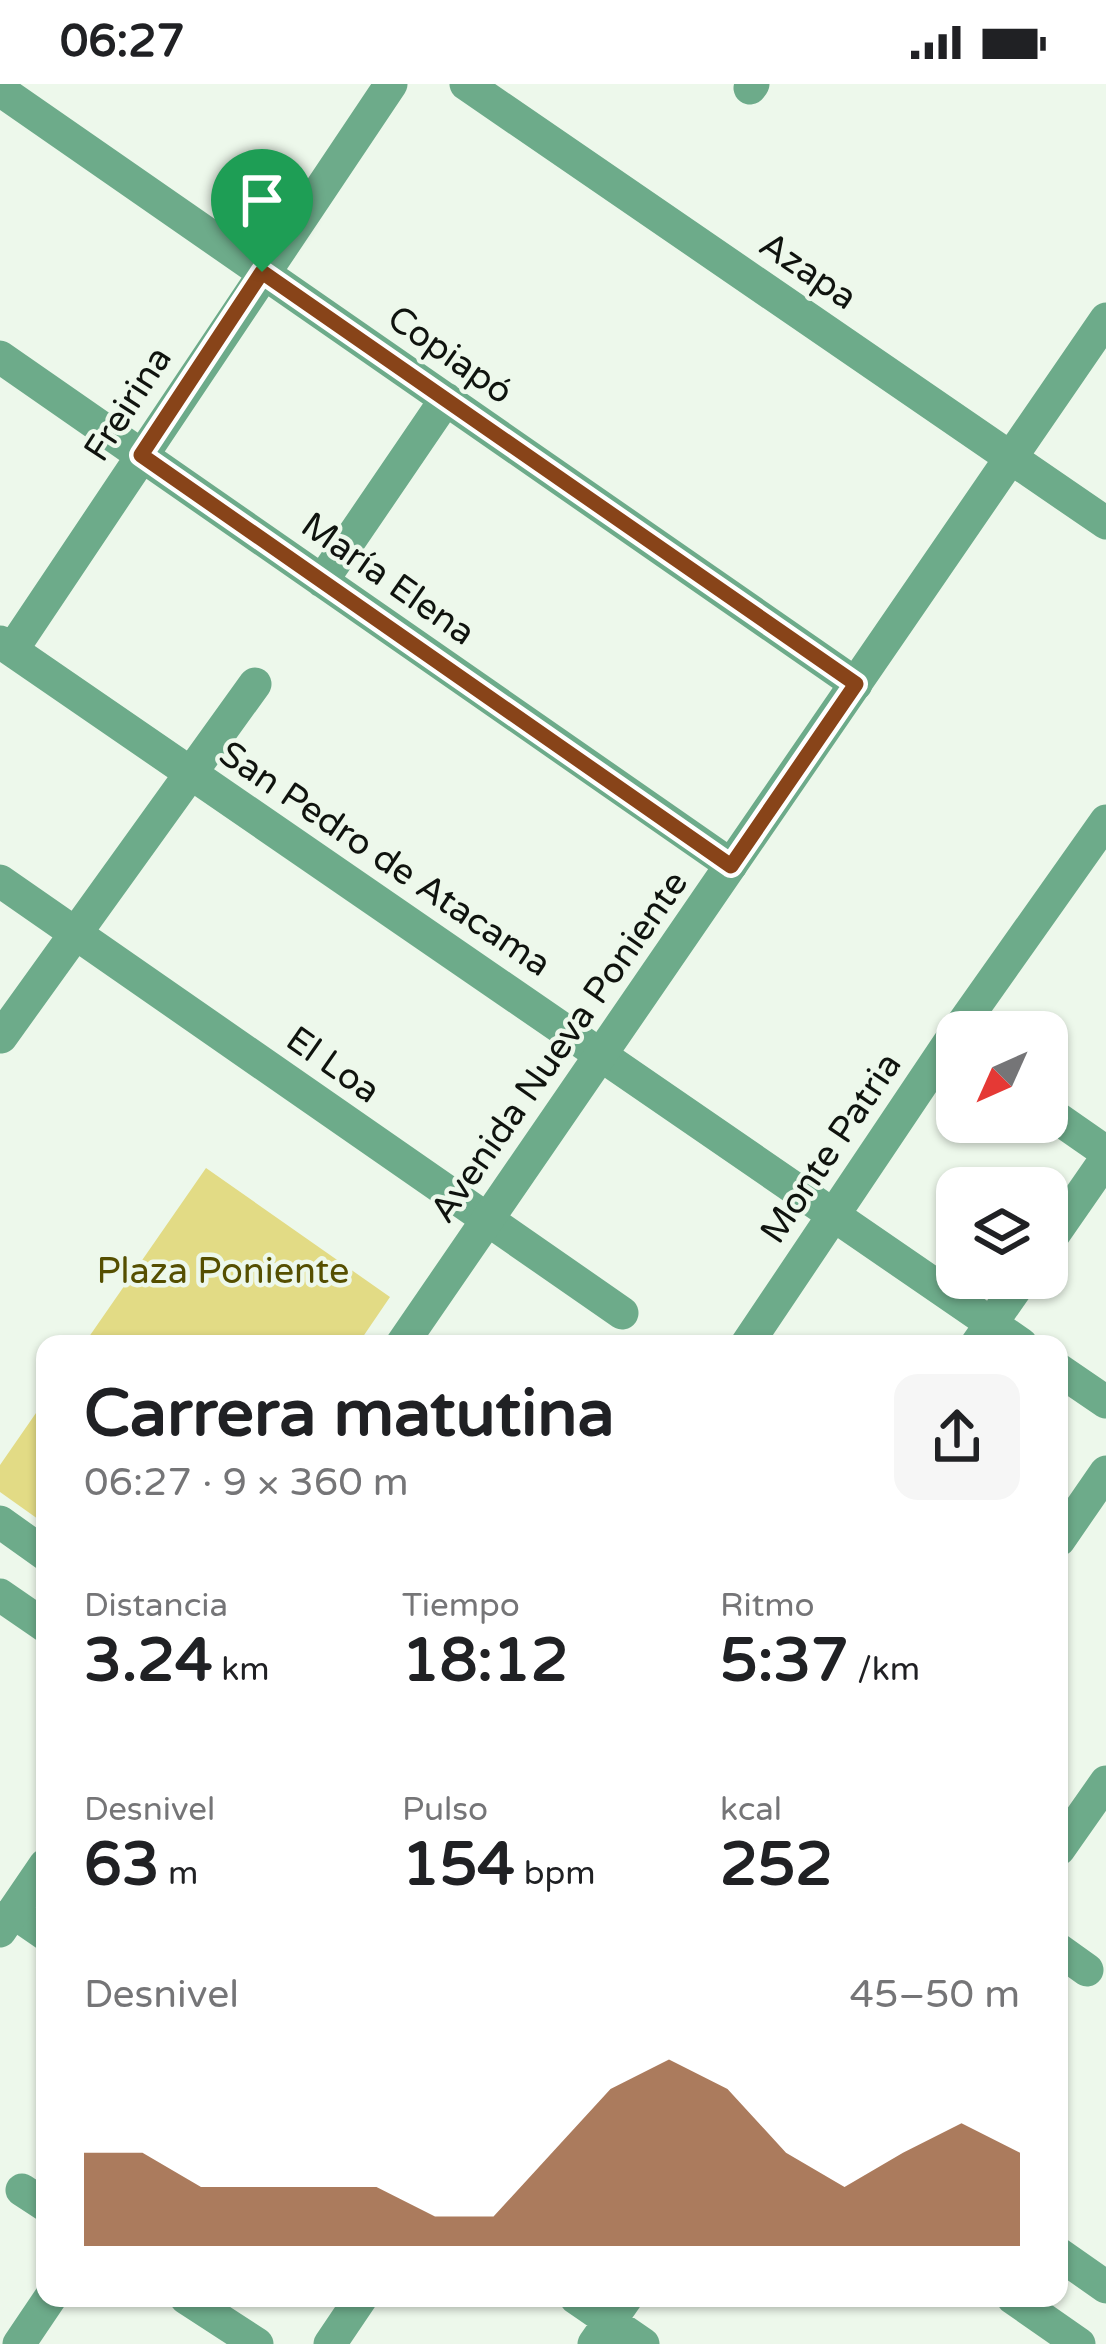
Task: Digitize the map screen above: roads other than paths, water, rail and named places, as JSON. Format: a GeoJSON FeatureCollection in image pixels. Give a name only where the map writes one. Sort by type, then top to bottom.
{"type":"FeatureCollection","features":[{"type":"Feature","properties":{"kind":"street","name":"Freirina"},"geometry":{"type":"LineString","coordinates":[[6,646],[391,84]]}},
{"type":"Feature","properties":{"kind":"street","name":"Azapa"},"geometry":{"type":"LineString","coordinates":[[466,84],[1106,523]]}},
{"type":"Feature","properties":{"kind":"street","name":"Copiapó"},"geometry":{"type":"LineString","coordinates":[[0,90],[856,684]]}},
{"type":"Feature","properties":{"kind":"street","name":"Avenida Nueva Poniente"},"geometry":{"type":"LineString","coordinates":[[408,1335],[1106,319]]}},
{"type":"Feature","properties":{"kind":"street","name":"María Elena"},"geometry":{"type":"LineString","coordinates":[[0,357],[731,866]]}},
{"type":"Feature","properties":{"kind":"street"},"geometry":{"type":"LineString","coordinates":[[322,581],[446,399]]}},
{"type":"Feature","properties":{"kind":"street","name":"San Pedro de Atacama"},"geometry":{"type":"LineString","coordinates":[[6,646],[832,1214],[984,1334]]}},
{"type":"Feature","properties":{"kind":"street"},"geometry":{"type":"LineString","coordinates":[[1,1037],[255,684]]}},
{"type":"Feature","properties":{"kind":"street","name":"Monte Patria"},"geometry":{"type":"LineString","coordinates":[[977,1011],[1106,821]]}},
{"type":"Feature","properties":{"kind":"street","name":"El Loa"},"geometry":{"type":"LineString","coordinates":[[0,881],[622,1312]]}},
{"type":"Feature","properties":{"kind":"street","name":"Monte Patria"},"geometry":{"type":"LineString","coordinates":[[753,1335],[936,1070]]}},
{"type":"Feature","properties":{"kind":"street"},"geometry":{"type":"LineString","coordinates":[[1068,1127],[1106,1155],[1068,1212]]}},
{"type":"Feature","properties":{"kind":"street"},"geometry":{"type":"LineString","coordinates":[[984,1334],[1008,1299]]}},
{"type":"Feature","properties":{"kind":"street"},"geometry":{"type":"LineString","coordinates":[[1068,1376],[1106,1402]]}},
{"type":"Feature","properties":{"kind":"street"},"geometry":{"type":"LineString","coordinates":[[1068,1527],[1106,1472]]}},
{"type":"Feature","properties":{"kind":"street"},"geometry":{"type":"LineString","coordinates":[[0,1522],[36,1548]]}},
{"type":"Feature","properties":{"kind":"street"},"geometry":{"type":"LineString","coordinates":[[0,1595],[36,1620]]}},
{"type":"Feature","properties":{"kind":"street"},"geometry":{"type":"LineString","coordinates":[[1068,1837],[1106,1782]]}},
{"type":"Feature","properties":{"kind":"street"},"geometry":{"type":"LineString","coordinates":[[36,1878],[6,1922],[36,1931]]}},
{"type":"Feature","properties":{"kind":"street"},"geometry":{"type":"LineString","coordinates":[[1068,2260],[1106,2287]]}},
{"type":"Feature","properties":{"kind":"street"},"geometry":{"type":"LineString","coordinates":[[19,2344],[44,2307]]}},
{"type":"Feature","properties":{"kind":"street"},"geometry":{"type":"LineString","coordinates":[[200,2307],[257,2344]]}},
{"type":"Feature","properties":{"kind":"street"},"geometry":{"type":"LineString","coordinates":[[330,2344],[355,2307]]}},
{"type":"Feature","properties":{"kind":"street"},"geometry":{"type":"LineString","coordinates":[[1025,2307],[1079,2344]]}},
{"type":"Feature","properties":{"kind":"street"},"geometry":{"type":"LineString","coordinates":[[610,2321],[643,2344]]}},
{"type":"Feature","properties":{"kind":"park label","name":"Plaza Poniente"},"geometry":{"type":"Point","coordinates":[223,1271]}}]}
